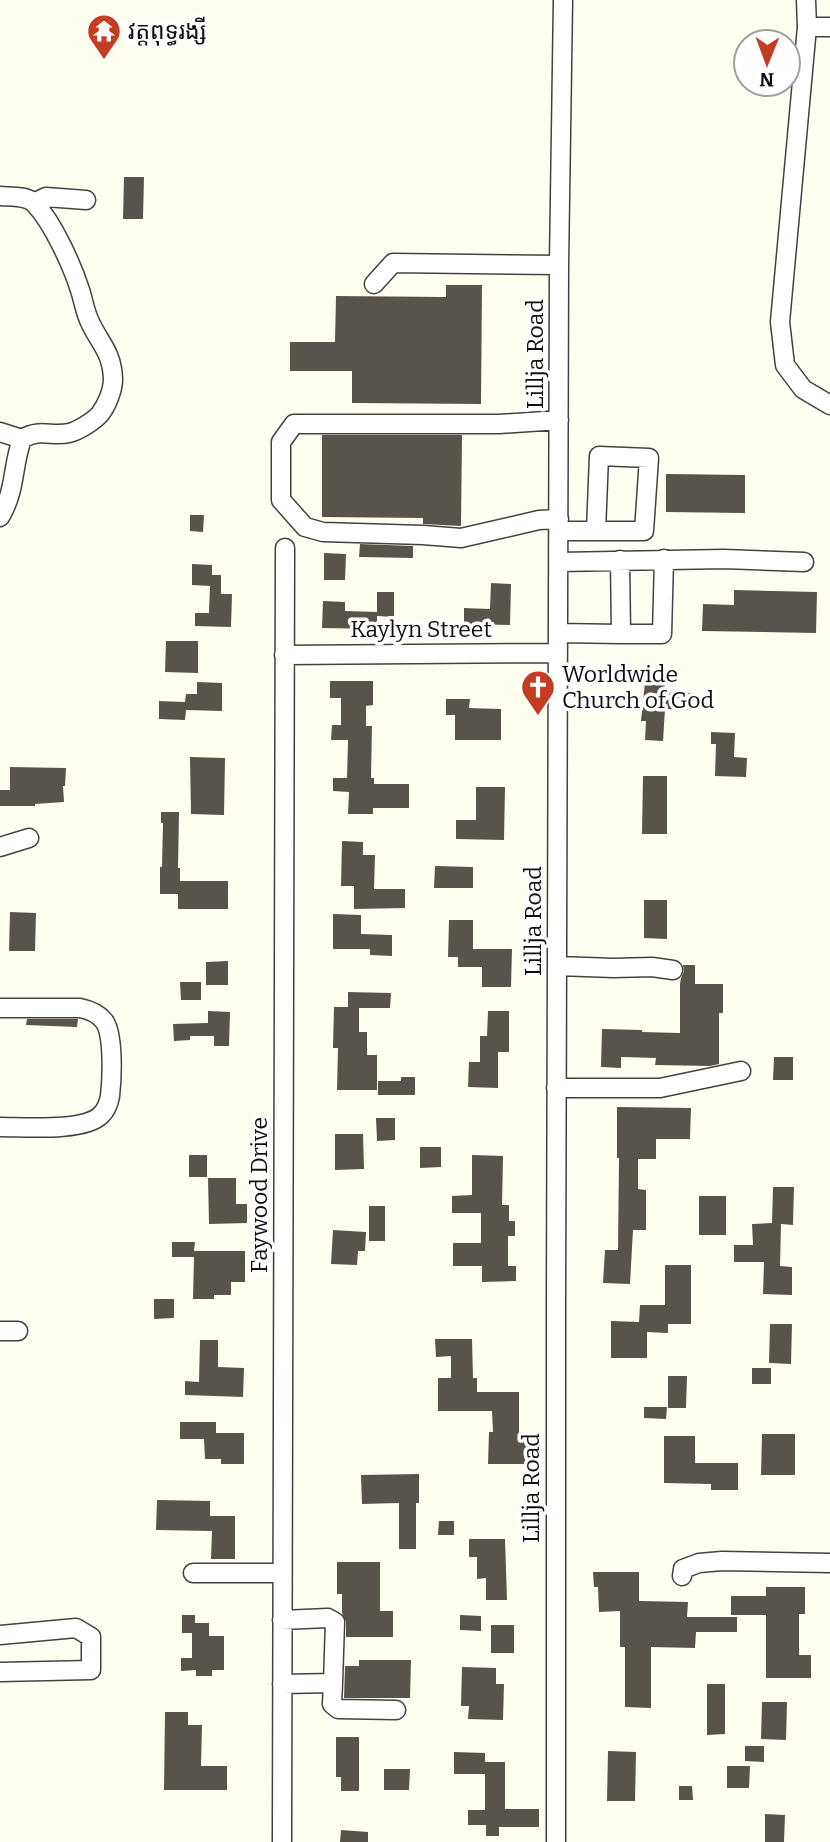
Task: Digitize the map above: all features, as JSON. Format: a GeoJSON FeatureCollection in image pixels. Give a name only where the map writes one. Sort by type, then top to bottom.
{"type":"FeatureCollection","features":[{"type":"Feature","properties":{"kind":"street","name":"Lillja Road"},"geometry":{"type":"LineString","coordinates":[[556,1842],[559,265],[563,0]]}},
{"type":"Feature","properties":{"kind":"street"},"geometry":{"type":"LineString","coordinates":[[806,0],[807,27],[780,322],[785,365],[803,389],[830,405]]}},
{"type":"Feature","properties":{"kind":"street"},"geometry":{"type":"LineString","coordinates":[[807,27],[830,27]]}},
{"type":"Feature","properties":{"kind":"street"},"geometry":{"type":"LineString","coordinates":[[0,196],[26,198],[34,203],[55,234],[79,287],[89,320],[105,346],[113,381],[108,400],[100,414],[84,426],[69,433],[31,434],[22,439],[17,452],[8,504],[0,517]]}},
{"type":"Feature","properties":{"kind":"street"},"geometry":{"type":"LineString","coordinates":[[34,203],[47,197],[86,200]]}},
{"type":"Feature","properties":{"kind":"street"},"geometry":{"type":"LineString","coordinates":[[374,284],[393,263],[559,265]]}},
{"type":"Feature","properties":{"kind":"street"},"geometry":{"type":"LineString","coordinates":[[559,420],[499,424],[294,424],[281,442],[281,500],[305,527],[323,532],[461,538],[538,520],[596,531],[644,531],[649,458],[599,456],[596,531]]}},
{"type":"Feature","properties":{"kind":"street"},"geometry":{"type":"LineString","coordinates":[[0,432],[22,439]]}},
{"type":"Feature","properties":{"kind":"street","name":"Faywood Drive"},"geometry":{"type":"LineString","coordinates":[[282,1842],[285,548]]}},
{"type":"Feature","properties":{"kind":"street"},"geometry":{"type":"LineString","coordinates":[[559,562],[664,559],[804,562]]}},
{"type":"Feature","properties":{"kind":"street"},"geometry":{"type":"LineString","coordinates":[[558,634],[662,634],[664,559]]}},
{"type":"Feature","properties":{"kind":"street"},"geometry":{"type":"LineString","coordinates":[[620,560],[621,634]]}},
{"type":"Feature","properties":{"kind":"street","name":"Kaylyn Street"},"geometry":{"type":"LineString","coordinates":[[284,655],[558,653]]}},
{"type":"Feature","properties":{"kind":"street"},"geometry":{"type":"LineString","coordinates":[[0,847],[29,838]]}},
{"type":"Feature","properties":{"kind":"street"},"geometry":{"type":"LineString","coordinates":[[557,966],[652,967],[673,970]]}},
{"type":"Feature","properties":{"kind":"street"},"geometry":{"type":"LineString","coordinates":[[0,1008],[92,1010],[104,1021],[109,1032],[111,1064],[110,1095],[101,1116],[73,1127],[0,1127]]}},
{"type":"Feature","properties":{"kind":"street"},"geometry":{"type":"LineString","coordinates":[[556,1088],[660,1088],[741,1071]]}},
{"type":"Feature","properties":{"kind":"street"},"geometry":{"type":"LineString","coordinates":[[682,1576],[684,1569],[710,1562],[830,1563]]}},
{"type":"Feature","properties":{"kind":"street"},"geometry":{"type":"LineString","coordinates":[[193,1573],[282,1573]]}},
{"type":"Feature","properties":{"kind":"street"},"geometry":{"type":"LineString","coordinates":[[282,1619],[328,1618],[335,1622],[332,1704],[338,1709],[396,1710]]}},
{"type":"Feature","properties":{"kind":"street"},"geometry":{"type":"LineString","coordinates":[[0,1635],[76,1628],[91,1637],[91,1670],[0,1672]]}},
{"type":"Feature","properties":{"kind":"street"},"geometry":{"type":"LineString","coordinates":[[282,1684],[333,1683]]}},
{"type":"Feature","properties":{"kind":"building"},"geometry":{"type":"Polygon","coordinates":[[[124,177],[144,177],[143,219],[123,219],[124,177]]]}},
{"type":"Feature","properties":{"kind":"building"},"geometry":{"type":"Polygon","coordinates":[[[446,285],[482,285],[481,404],[352,403],[352,371],[290,371],[290,342],[335,342],[336,296],[446,297],[446,285]]]}},
{"type":"Feature","properties":{"kind":"building"},"geometry":{"type":"Polygon","coordinates":[[[322,435],[462,435],[461,526],[423,524],[423,518],[322,517],[322,435]]]}},
{"type":"Feature","properties":{"kind":"building"},"geometry":{"type":"Polygon","coordinates":[[[666,474],[745,475],[745,513],[666,512],[666,474]]]}},
{"type":"Feature","properties":{"kind":"building"},"geometry":{"type":"Polygon","coordinates":[[[190,515],[204,515],[203,532],[190,531],[190,515]]]}},
{"type":"Feature","properties":{"kind":"building"},"geometry":{"type":"Polygon","coordinates":[[[360,544],[413,546],[413,558],[359,557],[360,544]]]}},
{"type":"Feature","properties":{"kind":"building"},"geometry":{"type":"Polygon","coordinates":[[[324,553],[346,554],[345,580],[324,580],[324,553]]]}},
{"type":"Feature","properties":{"kind":"building"},"geometry":{"type":"Polygon","coordinates":[[[192,564],[212,565],[212,575],[221,575],[221,594],[232,594],[231,627],[195,626],[195,613],[209,613],[210,586],[192,585],[192,564]]]}},
{"type":"Feature","properties":{"kind":"building"},"geometry":{"type":"Polygon","coordinates":[[[491,583],[511,584],[510,625],[464,624],[464,608],[490,609],[491,583]]]}},
{"type":"Feature","properties":{"kind":"building"},"geometry":{"type":"Polygon","coordinates":[[[734,590],[817,592],[816,633],[702,631],[703,604],[734,605],[734,590]]]}},
{"type":"Feature","properties":{"kind":"building"},"geometry":{"type":"Polygon","coordinates":[[[377,592],[394,592],[394,617],[377,616],[377,629],[322,628],[323,601],[345,602],[345,611],[377,612],[377,592]]]}},
{"type":"Feature","properties":{"kind":"building"},"geometry":{"type":"Polygon","coordinates":[[[166,641],[198,641],[198,673],[165,672],[166,641]]]}},
{"type":"Feature","properties":{"kind":"building"},"geometry":{"type":"Polygon","coordinates":[[[330,681],[373,681],[373,705],[366,706],[366,726],[372,726],[371,778],[374,778],[374,784],[409,784],[409,808],[373,808],[373,814],[348,814],[349,792],[333,791],[333,778],[347,778],[348,740],[331,740],[332,725],[341,725],[341,698],[330,698],[330,681]]]}},
{"type":"Feature","properties":{"kind":"building"},"geometry":{"type":"Polygon","coordinates":[[[197,682],[222,683],[222,711],[186,710],[185,720],[159,719],[159,701],[185,702],[186,694],[197,694],[197,682]]]}},
{"type":"Feature","properties":{"kind":"building"},"geometry":{"type":"Polygon","coordinates":[[[645,682],[665,684],[664,692],[692,693],[692,710],[665,709],[663,741],[645,740],[646,721],[641,721],[645,682]]]}},
{"type":"Feature","properties":{"kind":"building"},"geometry":{"type":"Polygon","coordinates":[[[446,699],[470,699],[469,708],[501,709],[501,740],[455,740],[455,715],[446,715],[446,699]]]}},
{"type":"Feature","properties":{"kind":"building"},"geometry":{"type":"Polygon","coordinates":[[[711,732],[735,733],[734,757],[747,758],[746,777],[715,776],[716,744],[711,744],[711,732]]]}},
{"type":"Feature","properties":{"kind":"building"},"geometry":{"type":"Polygon","coordinates":[[[190,757],[225,758],[224,815],[191,814],[190,757]]]}},
{"type":"Feature","properties":{"kind":"building"},"geometry":{"type":"Polygon","coordinates":[[[10,767],[66,768],[64,802],[35,806],[0,806],[0,790],[10,790],[10,767]]]}},
{"type":"Feature","properties":{"kind":"building"},"geometry":{"type":"Polygon","coordinates":[[[643,776],[667,776],[667,834],[642,834],[643,776]]]}},
{"type":"Feature","properties":{"kind":"building"},"geometry":{"type":"Polygon","coordinates":[[[476,787],[505,787],[504,840],[456,839],[456,820],[476,820],[476,787]]]}},
{"type":"Feature","properties":{"kind":"building"},"geometry":{"type":"Polygon","coordinates":[[[161,812],[179,812],[180,881],[228,881],[228,909],[178,909],[178,894],[160,894],[163,823],[161,812]]]}},
{"type":"Feature","properties":{"kind":"building"},"geometry":{"type":"Polygon","coordinates":[[[342,841],[363,842],[363,855],[375,855],[374,889],[405,889],[405,908],[354,909],[354,886],[341,886],[342,841]]]}},
{"type":"Feature","properties":{"kind":"building"},"geometry":{"type":"Polygon","coordinates":[[[435,866],[473,867],[473,888],[434,888],[435,866]]]}},
{"type":"Feature","properties":{"kind":"building"},"geometry":{"type":"Polygon","coordinates":[[[644,900],[667,900],[667,939],[644,938],[644,900]]]}},
{"type":"Feature","properties":{"kind":"building"},"geometry":{"type":"Polygon","coordinates":[[[10,912],[36,913],[35,951],[9,951],[10,912]]]}},
{"type":"Feature","properties":{"kind":"building"},"geometry":{"type":"Polygon","coordinates":[[[333,914],[361,915],[361,934],[392,935],[392,956],[370,955],[370,949],[333,949],[333,914]]]}},
{"type":"Feature","properties":{"kind":"building"},"geometry":{"type":"Polygon","coordinates":[[[449,920],[473,920],[473,949],[512,949],[511,987],[482,987],[482,967],[458,967],[458,957],[448,957],[449,920]]]}},
{"type":"Feature","properties":{"kind":"building"},"geometry":{"type":"Polygon","coordinates":[[[228,961],[228,985],[206,985],[206,962],[228,961]]]}},
{"type":"Feature","properties":{"kind":"building"},"geometry":{"type":"Polygon","coordinates":[[[683,965],[695,965],[695,984],[723,984],[723,1013],[719,1013],[719,1064],[655,1065],[656,1058],[621,1057],[621,1068],[601,1067],[602,1029],[680,1033],[680,984],[683,965]]]}},
{"type":"Feature","properties":{"kind":"building"},"geometry":{"type":"Polygon","coordinates":[[[180,982],[201,982],[201,1000],[181,1000],[180,982]]]}},
{"type":"Feature","properties":{"kind":"building"},"geometry":{"type":"Polygon","coordinates":[[[348,992],[391,993],[390,1008],[359,1008],[359,1032],[367,1032],[367,1055],[377,1055],[377,1090],[337,1090],[338,1048],[333,1048],[334,1007],[348,1007],[348,992]]]}},
{"type":"Feature","properties":{"kind":"building"},"geometry":{"type":"Polygon","coordinates":[[[208,1011],[230,1012],[229,1046],[214,1046],[214,1036],[190,1036],[190,1040],[174,1041],[173,1024],[208,1023],[208,1011]]]}},
{"type":"Feature","properties":{"kind":"building"},"geometry":{"type":"Polygon","coordinates":[[[488,1011],[509,1011],[509,1052],[498,1052],[498,1088],[468,1087],[469,1062],[480,1062],[480,1036],[487,1036],[488,1011]]]}},
{"type":"Feature","properties":{"kind":"building"},"geometry":{"type":"Polygon","coordinates":[[[27,1019],[78,1019],[77,1027],[26,1025],[27,1019]]]}},
{"type":"Feature","properties":{"kind":"building"},"geometry":{"type":"Polygon","coordinates":[[[774,1057],[793,1057],[793,1080],[773,1080],[774,1057]]]}},
{"type":"Feature","properties":{"kind":"building"},"geometry":{"type":"Polygon","coordinates":[[[401,1077],[415,1077],[415,1095],[378,1095],[378,1081],[401,1081],[401,1077]]]}},
{"type":"Feature","properties":{"kind":"building"},"geometry":{"type":"Polygon","coordinates":[[[617,1107],[691,1108],[690,1139],[656,1139],[656,1159],[638,1159],[638,1189],[646,1190],[646,1230],[633,1230],[630,1284],[603,1283],[605,1250],[618,1250],[617,1107]]]}},
{"type":"Feature","properties":{"kind":"building"},"geometry":{"type":"Polygon","coordinates":[[[376,1118],[395,1118],[395,1140],[377,1141],[376,1118]]]}},
{"type":"Feature","properties":{"kind":"building"},"geometry":{"type":"Polygon","coordinates":[[[335,1134],[363,1134],[364,1169],[335,1170],[335,1134]]]}},
{"type":"Feature","properties":{"kind":"building"},"geometry":{"type":"Polygon","coordinates":[[[420,1147],[441,1147],[441,1167],[420,1168],[420,1147]]]}},
{"type":"Feature","properties":{"kind":"building"},"geometry":{"type":"Polygon","coordinates":[[[189,1155],[207,1155],[207,1177],[189,1177],[189,1155]]]}},
{"type":"Feature","properties":{"kind":"building"},"geometry":{"type":"Polygon","coordinates":[[[472,1155],[503,1156],[502,1205],[509,1205],[509,1221],[515,1221],[515,1236],[508,1236],[508,1266],[516,1266],[516,1281],[482,1282],[482,1266],[453,1266],[453,1243],[481,1243],[481,1213],[452,1213],[452,1196],[472,1195],[472,1155]]]}},
{"type":"Feature","properties":{"kind":"building"},"geometry":{"type":"Polygon","coordinates":[[[208,1178],[236,1178],[236,1204],[247,1204],[247,1223],[209,1224],[208,1178]]]}},
{"type":"Feature","properties":{"kind":"building"},"geometry":{"type":"Polygon","coordinates":[[[773,1187],[794,1187],[793,1225],[781,1224],[780,1266],[792,1267],[792,1295],[763,1294],[764,1262],[734,1262],[734,1245],[753,1245],[752,1224],[772,1223],[773,1187]]]}},
{"type":"Feature","properties":{"kind":"building"},"geometry":{"type":"Polygon","coordinates":[[[699,1196],[726,1196],[726,1235],[699,1235],[699,1196]]]}},
{"type":"Feature","properties":{"kind":"building"},"geometry":{"type":"Polygon","coordinates":[[[369,1206],[385,1206],[385,1241],[369,1241],[369,1206]]]}},
{"type":"Feature","properties":{"kind":"building"},"geometry":{"type":"Polygon","coordinates":[[[333,1230],[366,1232],[365,1251],[358,1251],[357,1265],[331,1264],[333,1230]]]}},
{"type":"Feature","properties":{"kind":"building"},"geometry":{"type":"Polygon","coordinates":[[[172,1242],[195,1242],[194,1251],[245,1251],[245,1282],[231,1282],[231,1295],[214,1295],[214,1299],[193,1299],[194,1257],[172,1257],[172,1242]]]}},
{"type":"Feature","properties":{"kind":"building"},"geometry":{"type":"Polygon","coordinates":[[[665,1265],[691,1265],[691,1324],[668,1324],[668,1333],[647,1332],[647,1358],[611,1358],[611,1321],[639,1322],[640,1305],[665,1305],[665,1265]]]}},
{"type":"Feature","properties":{"kind":"building"},"geometry":{"type":"Polygon","coordinates":[[[154,1299],[174,1299],[174,1318],[154,1319],[154,1299]]]}},
{"type":"Feature","properties":{"kind":"building"},"geometry":{"type":"Polygon","coordinates":[[[770,1324],[792,1324],[791,1364],[769,1363],[770,1324]]]}},
{"type":"Feature","properties":{"kind":"building"},"geometry":{"type":"Polygon","coordinates":[[[435,1339],[472,1339],[473,1378],[477,1378],[477,1392],[519,1392],[519,1433],[527,1433],[527,1464],[488,1464],[489,1432],[493,1432],[492,1411],[438,1411],[438,1378],[451,1378],[451,1356],[436,1357],[435,1339]]]}},
{"type":"Feature","properties":{"kind":"building"},"geometry":{"type":"Polygon","coordinates":[[[200,1340],[218,1340],[218,1367],[244,1368],[243,1397],[185,1395],[185,1381],[199,1382],[200,1340]]]}},
{"type":"Feature","properties":{"kind":"building"},"geometry":{"type":"Polygon","coordinates":[[[752,1368],[771,1368],[771,1384],[752,1384],[752,1368]]]}},
{"type":"Feature","properties":{"kind":"building"},"geometry":{"type":"Polygon","coordinates":[[[668,1376],[687,1376],[686,1408],[668,1408],[668,1376]]]}},
{"type":"Feature","properties":{"kind":"building"},"geometry":{"type":"Polygon","coordinates":[[[644,1407],[667,1407],[666,1419],[644,1418],[644,1407]]]}},
{"type":"Feature","properties":{"kind":"building"},"geometry":{"type":"Polygon","coordinates":[[[180,1422],[216,1422],[216,1433],[244,1433],[244,1464],[221,1464],[221,1459],[205,1459],[204,1439],[180,1439],[180,1422]]]}},
{"type":"Feature","properties":{"kind":"building"},"geometry":{"type":"Polygon","coordinates":[[[762,1434],[795,1434],[795,1475],[761,1475],[762,1434]]]}},
{"type":"Feature","properties":{"kind":"building"},"geometry":{"type":"Polygon","coordinates":[[[664,1436],[695,1436],[695,1463],[738,1463],[738,1490],[711,1490],[711,1484],[664,1483],[664,1436]]]}},
{"type":"Feature","properties":{"kind":"building"},"geometry":{"type":"Polygon","coordinates":[[[419,1474],[416,1549],[399,1549],[399,1503],[362,1504],[361,1475],[419,1474]]]}},
{"type":"Feature","properties":{"kind":"building"},"geometry":{"type":"Polygon","coordinates":[[[157,1500],[210,1501],[210,1516],[235,1516],[235,1559],[211,1559],[212,1531],[156,1530],[157,1500]]]}},
{"type":"Feature","properties":{"kind":"building"},"geometry":{"type":"Polygon","coordinates":[[[439,1521],[454,1521],[454,1535],[438,1535],[439,1521]]]}},
{"type":"Feature","properties":{"kind":"building"},"geometry":{"type":"Polygon","coordinates":[[[469,1539],[505,1539],[507,1600],[486,1600],[486,1578],[477,1579],[477,1557],[469,1557],[469,1539]]]}},
{"type":"Feature","properties":{"kind":"building"},"geometry":{"type":"Polygon","coordinates":[[[337,1562],[380,1562],[380,1611],[393,1611],[393,1637],[346,1637],[342,1594],[337,1594],[337,1562]]]}},
{"type":"Feature","properties":{"kind":"building"},"geometry":{"type":"Polygon","coordinates":[[[593,1572],[639,1572],[639,1601],[688,1602],[687,1617],[737,1617],[737,1632],[696,1632],[695,1648],[651,1647],[651,1708],[625,1707],[625,1647],[620,1647],[620,1611],[599,1612],[598,1587],[594,1587],[593,1572]]]}},
{"type":"Feature","properties":{"kind":"building"},"geometry":{"type":"Polygon","coordinates":[[[766,1587],[805,1587],[805,1614],[799,1614],[799,1655],[811,1655],[811,1678],[766,1678],[766,1615],[731,1615],[731,1596],[766,1596],[766,1587]]]}},
{"type":"Feature","properties":{"kind":"building"},"geometry":{"type":"Polygon","coordinates":[[[182,1615],[195,1615],[195,1623],[209,1623],[209,1636],[224,1636],[224,1670],[212,1670],[212,1676],[196,1676],[196,1670],[181,1671],[181,1658],[192,1658],[192,1633],[182,1633],[182,1615]]]}},
{"type":"Feature","properties":{"kind":"building"},"geometry":{"type":"Polygon","coordinates":[[[460,1615],[481,1616],[481,1631],[460,1630],[460,1615]]]}},
{"type":"Feature","properties":{"kind":"building"},"geometry":{"type":"Polygon","coordinates":[[[491,1625],[514,1625],[514,1653],[491,1653],[491,1625]]]}},
{"type":"Feature","properties":{"kind":"building"},"geometry":{"type":"Polygon","coordinates":[[[359,1660],[411,1660],[410,1698],[344,1698],[345,1666],[359,1666],[359,1660]]]}},
{"type":"Feature","properties":{"kind":"building"},"geometry":{"type":"Polygon","coordinates":[[[462,1667],[496,1668],[496,1684],[504,1684],[503,1720],[468,1719],[469,1706],[461,1706],[462,1667]]]}},
{"type":"Feature","properties":{"kind":"building"},"geometry":{"type":"Polygon","coordinates":[[[707,1684],[725,1684],[725,1734],[707,1735],[707,1684]]]}},
{"type":"Feature","properties":{"kind":"building"},"geometry":{"type":"Polygon","coordinates":[[[762,1702],[787,1702],[786,1740],[761,1739],[762,1702]]]}},
{"type":"Feature","properties":{"kind":"building"},"geometry":{"type":"Polygon","coordinates":[[[165,1712],[188,1712],[188,1725],[202,1725],[201,1766],[227,1766],[227,1790],[164,1790],[165,1712]]]}},
{"type":"Feature","properties":{"kind":"building"},"geometry":{"type":"Polygon","coordinates":[[[336,1737],[359,1737],[359,1791],[341,1791],[341,1777],[336,1777],[336,1737]]]}},
{"type":"Feature","properties":{"kind":"building"},"geometry":{"type":"Polygon","coordinates":[[[745,1746],[764,1746],[764,1762],[745,1761],[745,1746]]]}},
{"type":"Feature","properties":{"kind":"building"},"geometry":{"type":"Polygon","coordinates":[[[608,1751],[636,1752],[635,1801],[607,1801],[608,1751]]]}},
{"type":"Feature","properties":{"kind":"building"},"geometry":{"type":"Polygon","coordinates":[[[454,1752],[485,1753],[485,1762],[505,1762],[505,1809],[539,1809],[539,1827],[499,1827],[499,1836],[486,1836],[486,1825],[468,1825],[468,1810],[485,1810],[485,1774],[454,1774],[454,1752]]]}},
{"type":"Feature","properties":{"kind":"building"},"geometry":{"type":"Polygon","coordinates":[[[727,1766],[750,1766],[749,1788],[727,1788],[727,1766]]]}},
{"type":"Feature","properties":{"kind":"building"},"geometry":{"type":"Polygon","coordinates":[[[384,1769],[410,1769],[409,1790],[384,1790],[384,1769]]]}},
{"type":"Feature","properties":{"kind":"building"},"geometry":{"type":"Polygon","coordinates":[[[679,1786],[692,1786],[693,1800],[679,1800],[679,1786]]]}},
{"type":"Feature","properties":{"kind":"building"},"geometry":{"type":"Polygon","coordinates":[[[765,1814],[785,1815],[784,1842],[765,1842],[765,1814]]]}},
{"type":"Feature","properties":{"kind":"building"},"geometry":{"type":"Polygon","coordinates":[[[341,1830],[368,1832],[368,1842],[340,1842],[341,1830]]]}},
{"type":"Feature","properties":{"kind":"place","name":"វត្តពុទ្ធរង្សី"},"geometry":{"type":"Point","coordinates":[104,61]}},
{"type":"Feature","properties":{"kind":"place","name":"Worldwide Church of God"},"geometry":{"type":"Point","coordinates":[538,717]}}]}
